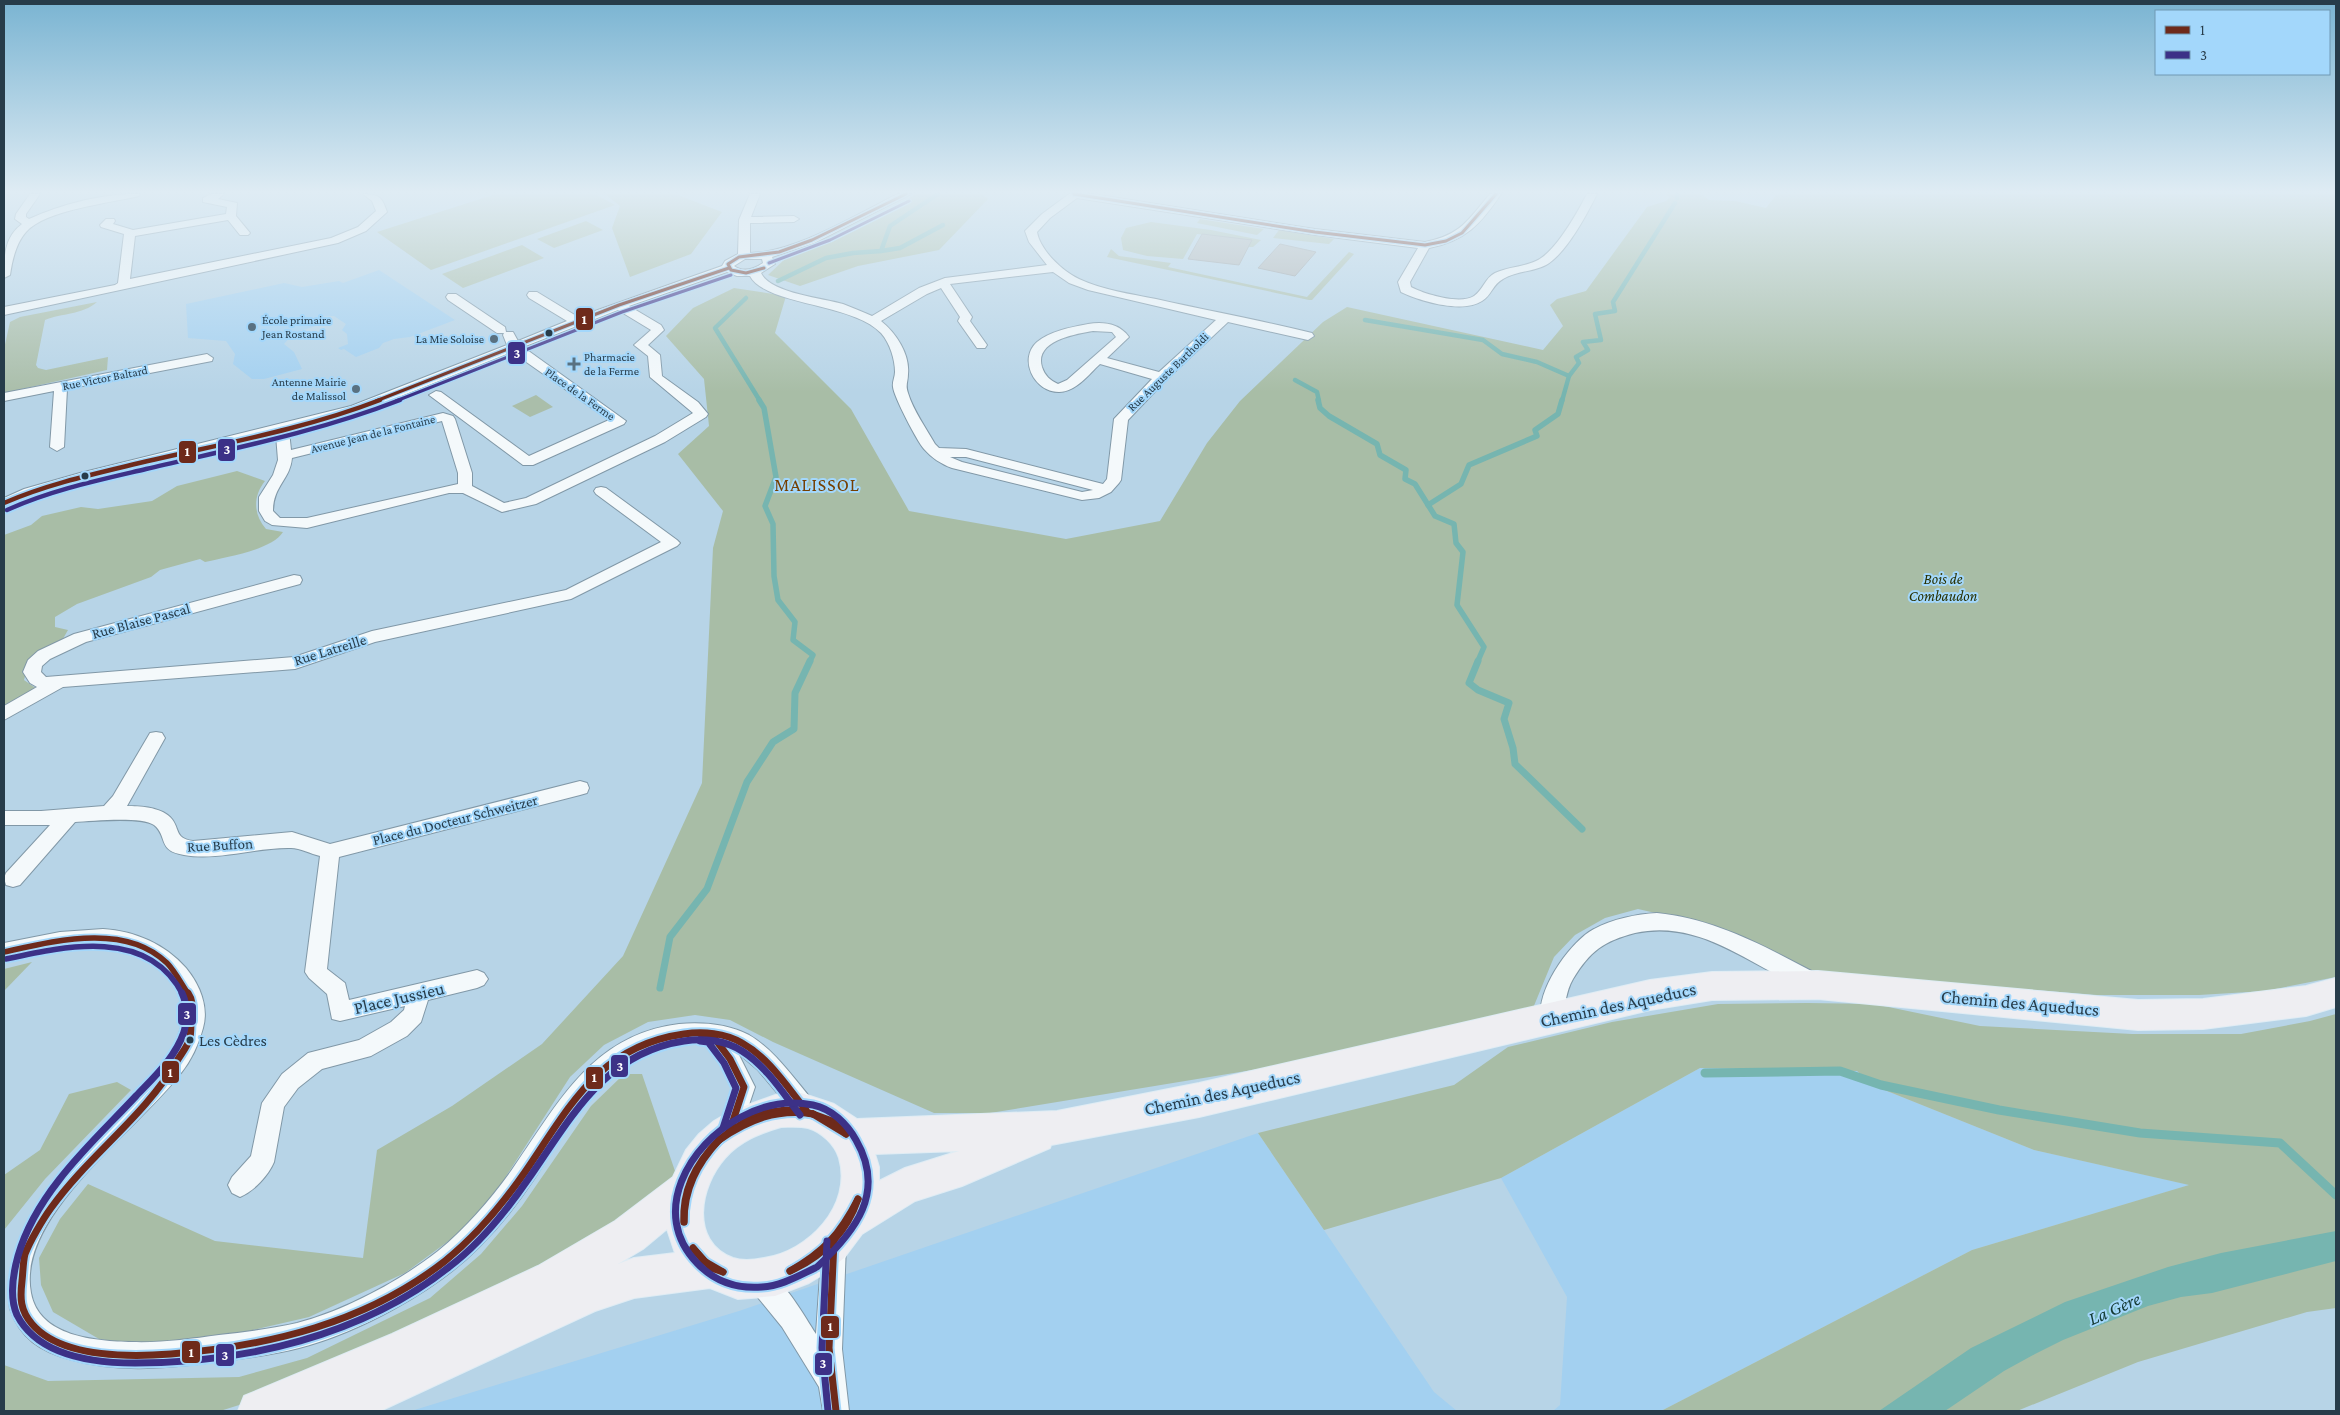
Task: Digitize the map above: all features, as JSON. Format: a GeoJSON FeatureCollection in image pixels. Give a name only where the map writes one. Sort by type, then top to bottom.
{"type":"FeatureCollection","features":[{"type":"Feature","properties":{"kind":"main road","name":"Chemin des Aqueducs"},"geometry":{"type":"LineString","coordinates":[[850,1137],[956,1134],[1057,1128],[1199,1100],[1650,995],[1712,986],[1818,985],[2138,1015],[2204,1014],[2306,1002],[2336,993]]}},
{"type":"Feature","properties":{"kind":"main road"},"geometry":{"type":"LineString","coordinates":[[781,1110],[806,1110],[831,1120],[850,1137],[859,1155],[862,1176],[859,1198],[842,1231],[812,1261],[786,1274],[760,1280],[734,1278],[712,1268],[696,1254],[686,1235],[683,1213],[686,1190],[696,1167],[711,1147],[730,1130],[755,1116],[781,1110]]}},
{"type":"Feature","properties":{"kind":"main road","name":"Chemin des Aqueducs"},"geometry":{"type":"LineString","coordinates":[[842,1231],[905,1186],[962,1168],[1057,1128]]}},
{"type":"Feature","properties":{"kind":"main road"},"geometry":{"type":"LineString","coordinates":[[259,1411],[407,1349],[552,1280],[629,1235],[686,1190]]}},
{"type":"Feature","properties":{"kind":"main road"},"geometry":{"type":"LineString","coordinates":[[332,1411],[589,1293],[634,1278],[712,1268]]}},
{"type":"Feature","properties":{"kind":"street"},"geometry":{"type":"LineString","coordinates":[[4,275],[9,260]]}},
{"type":"Feature","properties":{"kind":"street"},"geometry":{"type":"LineString","coordinates":[[124,284],[127,260]]}},
{"type":"Feature","properties":{"kind":"street"},"geometry":{"type":"LineString","coordinates":[[4,311],[244,260]]}},
{"type":"Feature","properties":{"kind":"street","name":"Avenue Jean de la Fontaine"},"geometry":{"type":"LineString","coordinates":[[729,268],[728,264],[732,260]]}},
{"type":"Feature","properties":{"kind":"street"},"geometry":{"type":"LineString","coordinates":[[768,260],[768,265],[754,272],[758,280],[765,285],[781,292],[821,301],[874,321],[923,291],[943,282],[1055,268]]}},
{"type":"Feature","properties":{"kind":"street","name":"Rue Auguste Bartholdi"},"geometry":{"type":"LineString","coordinates":[[1049,260],[1064,277],[1085,286],[1308,336]]}},
{"type":"Feature","properties":{"kind":"street"},"geometry":{"type":"LineString","coordinates":[[1417,260],[1404,282],[1405,289],[1414,294],[1459,303],[1473,302],[1479,298],[1497,277],[1546,260]]}},
{"type":"Feature","properties":{"kind":"street","name":"Avenue Jean de la Fontaine"},"geometry":{"type":"LineString","coordinates":[[729,268],[735,272],[754,272]]}},
{"type":"Feature","properties":{"kind":"street","name":"Avenue Jean de la Fontaine"},"geometry":{"type":"LineString","coordinates":[[4,492],[85,476],[282,429],[356,409],[508,337],[577,322],[619,305],[729,268]]}},
{"type":"Feature","properties":{"kind":"street"},"geometry":{"type":"LineString","coordinates":[[943,282],[966,317],[964,321],[981,345]]}},
{"type":"Feature","properties":{"kind":"street"},"geometry":{"type":"LineString","coordinates":[[533,295],[577,322]]}},
{"type":"Feature","properties":{"kind":"street"},"geometry":{"type":"LineString","coordinates":[[452,297],[508,337]]}},
{"type":"Feature","properties":{"kind":"street"},"geometry":{"type":"LineString","coordinates":[[282,429],[285,450],[283,468],[266,497],[266,511],[270,518],[286,524],[307,524],[449,489],[465,488],[502,508],[513,507],[531,501],[660,439],[701,414],[693,405],[656,377],[654,355],[640,346],[658,330],[657,328],[619,305]]}},
{"type":"Feature","properties":{"kind":"street","name":"Rue Auguste Bartholdi"},"geometry":{"type":"LineString","coordinates":[[874,321],[887,332],[900,357],[902,374],[899,386],[902,396],[929,446],[945,460],[957,465],[1082,496],[1094,495],[1106,489],[1114,480],[1121,419],[1162,377],[1226,317]]}},
{"type":"Feature","properties":{"kind":"street"},"geometry":{"type":"LineString","coordinates":[[1086,328],[1116,329],[1123,337],[1099,360],[1072,384],[1059,388],[1044,382],[1036,371],[1033,360],[1036,351],[1045,342],[1058,336],[1086,328]]}},
{"type":"Feature","properties":{"kind":"street","name":"Place de la Ferme"},"geometry":{"type":"LineString","coordinates":[[436,395],[528,462],[619,421],[508,337]]}},
{"type":"Feature","properties":{"kind":"street","name":"Rue Victor Baltard"},"geometry":{"type":"LineString","coordinates":[[4,397],[207,358]]}},
{"type":"Feature","properties":{"kind":"street"},"geometry":{"type":"LineString","coordinates":[[1099,360],[1162,377]]}},
{"type":"Feature","properties":{"kind":"street"},"geometry":{"type":"LineString","coordinates":[[57,447],[61,387]]}},
{"type":"Feature","properties":{"kind":"street","name":"Avenue Jean de la Fontaine"},"geometry":{"type":"LineString","coordinates":[[285,450],[443,417],[448,419],[465,473],[465,488]]}},
{"type":"Feature","properties":{"kind":"street","name":"Avenue Jean de la Fontaine"},"geometry":{"type":"LineString","coordinates":[[4,503],[29,492],[85,476]]}},
{"type":"Feature","properties":{"kind":"street","name":"Rue Latreille"},"geometry":{"type":"LineString","coordinates":[[4,714],[59,682],[295,663],[372,637],[571,594],[672,543],[601,490]]}},
{"type":"Feature","properties":{"kind":"street","name":"Rue Blaise Pascal"},"geometry":{"type":"LineString","coordinates":[[59,682],[44,683],[36,679],[32,672],[34,664],[38,659],[80,638],[294,580]]}},
{"type":"Feature","properties":{"kind":"street"},"geometry":{"type":"LineString","coordinates":[[109,813],[120,801],[156,738]]}},
{"type":"Feature","properties":{"kind":"street","name":"Place du Docteur Schweitzer"},"geometry":{"type":"LineString","coordinates":[[330,852],[580,788]]}},
{"type":"Feature","properties":{"kind":"street","name":"Rue Buffon"},"geometry":{"type":"LineString","coordinates":[[4,818],[16,819],[109,813],[152,816],[163,820],[167,825],[170,838],[178,846],[192,849],[292,840],[330,852]]}},
{"type":"Feature","properties":{"kind":"street"},"geometry":{"type":"LineString","coordinates":[[13,879],[72,814]]}},
{"type":"Feature","properties":{"kind":"street","name":"Place Jussieu"},"geometry":{"type":"LineString","coordinates":[[330,852],[316,972],[337,990],[340,1012],[477,979]]}},
{"type":"Feature","properties":{"kind":"street"},"geometry":{"type":"LineString","coordinates":[[1551,1018],[1553,997],[1567,969],[1585,946],[1610,928],[1657,921],[1689,926],[1718,935],[1818,985]]}},
{"type":"Feature","properties":{"kind":"street"},"geometry":{"type":"LineString","coordinates":[[4,952],[89,938],[120,939],[147,949],[170,966],[187,984],[192,998],[195,1011],[189,1040],[176,1063],[49,1199],[25,1240],[16,1275],[23,1314],[39,1334],[62,1344],[115,1355],[169,1355],[299,1335],[336,1322],[427,1276],[460,1250],[486,1222],[522,1175],[575,1096],[594,1074],[641,1044],[668,1035],[687,1033],[733,1038],[750,1047],[806,1110]]}},
{"type":"Feature","properties":{"kind":"street"},"geometry":{"type":"LineString","coordinates":[[240,1185],[262,1162],[273,1103],[290,1081],[316,1060],[363,1049],[399,1029],[413,1015],[419,993]]}},
{"type":"Feature","properties":{"kind":"street"},"geometry":{"type":"LineString","coordinates":[[712,1035],[730,1059],[744,1087],[730,1130]]}},
{"type":"Feature","properties":{"kind":"street"},"geometry":{"type":"LineString","coordinates":[[836,1411],[830,1379],[830,1306],[842,1231]]}},
{"type":"Feature","properties":{"kind":"street"},"geometry":{"type":"LineString","coordinates":[[760,1280],[791,1318],[830,1379]]}},
{"type":"Feature","properties":{"kind":"shaded area"},"geometry":{"type":"Polygon","coordinates":[[[417,260],[459,260],[431,270],[417,260]]]}},
{"type":"Feature","properties":{"kind":"shaded area"},"geometry":{"type":"Polygon","coordinates":[[[481,260],[539,260],[463,288],[442,274],[481,260]]]}},
{"type":"Feature","properties":{"kind":"shaded area"},"geometry":{"type":"Polygon","coordinates":[[[1121,260],[1149,260],[1171,263],[1168,267],[1307,297],[1342,260],[1348,260],[1312,300],[1121,260]]]}},
{"type":"Feature","properties":{"kind":"shaded area","name":"École primaire Jean Rostand"},"geometry":{"type":"Polygon","coordinates":[[[379,270],[455,320],[410,337],[394,339],[383,343],[379,348],[356,357],[344,349],[338,348],[348,344],[347,334],[342,330],[346,324],[334,316],[313,317],[325,323],[294,333],[284,344],[294,352],[302,369],[264,379],[252,379],[233,364],[235,354],[226,341],[188,338],[186,304],[284,283],[302,287],[339,281],[343,283],[379,270]]]}},
{"type":"Feature","properties":{"kind":"shaded area"},"geometry":{"type":"Polygon","coordinates":[[[97,302],[85,309],[45,320],[36,365],[38,368],[46,370],[108,357],[107,370],[4,393],[4,349],[10,322],[20,317],[97,302]]]}},
{"type":"Feature","properties":{"kind":"shaded area"},"geometry":{"type":"Polygon","coordinates":[[[536,395],[553,407],[530,417],[512,406],[536,395]]]}},
{"type":"Feature","properties":{"kind":"shaded area"},"geometry":{"type":"Polygon","coordinates":[[[1700,1068],[1857,1071],[1872,1085],[2034,1150],[2190,1185],[1972,1250],[1661,1411],[1553,1411],[1560,1405],[1567,1297],[1501,1178],[1700,1068]]]}},
{"type":"Feature","properties":{"kind":"shaded area"},"geometry":{"type":"Polygon","coordinates":[[[1258,1133],[1434,1392],[1457,1411],[411,1411],[739,1311],[1258,1133]]]}},
{"type":"Feature","properties":{"kind":"green space"},"geometry":{"type":"Polygon","coordinates":[[[624,260],[675,260],[630,277],[624,260]]]}},
{"type":"Feature","properties":{"kind":"green space"},"geometry":{"type":"Polygon","coordinates":[[[784,260],[888,260],[858,266],[800,286],[768,275],[784,260]]]}},
{"type":"Feature","properties":{"kind":"green space","name":"Bois de Combaudon"},"geometry":{"type":"Polygon","coordinates":[[[1608,260],[2336,260],[2336,977],[2265,991],[2199,995],[2097,995],[1800,971],[1673,917],[1638,909],[1605,918],[1575,935],[1554,957],[1531,1013],[1319,1059],[990,1113],[934,1113],[773,1042],[730,1020],[695,1015],[648,1022],[604,1045],[570,1077],[492,1198],[454,1237],[405,1273],[309,1317],[227,1336],[153,1347],[99,1339],[53,1312],[41,1285],[39,1258],[60,1219],[88,1184],[215,1241],[363,1258],[377,1150],[452,1106],[542,1044],[623,956],[702,783],[713,548],[723,511],[678,454],[709,426],[704,379],[666,336],[693,308],[734,288],[786,296],[775,333],[851,409],[909,511],[1066,539],[1160,521],[1207,443],[1240,401],[1323,322],[1347,307],[1543,350],[1563,326],[1550,305],[1557,299],[1586,291],[1608,260]]]}},
{"type":"Feature","properties":{"kind":"green space"},"geometry":{"type":"Polygon","coordinates":[[[237,471],[265,481],[258,493],[256,505],[259,517],[266,529],[283,532],[269,544],[259,548],[205,562],[200,559],[160,570],[151,577],[77,604],[55,617],[55,627],[68,630],[60,644],[27,669],[24,680],[37,689],[4,708],[4,535],[31,525],[42,516],[81,507],[98,509],[152,501],[177,486],[237,471]]]}},
{"type":"Feature","properties":{"kind":"green space"},"geometry":{"type":"Polygon","coordinates":[[[32,962],[4,991],[4,969],[32,962]]]}},
{"type":"Feature","properties":{"kind":"green space"},"geometry":{"type":"Polygon","coordinates":[[[1718,1004],[1874,1004],[1980,1026],[2132,1034],[2241,1034],[2336,1014],[2336,1308],[2307,1312],[2138,1362],[2017,1411],[1661,1411],[1972,1250],[2189,1185],[2034,1150],[1872,1085],[1857,1071],[1700,1068],[1501,1178],[1324,1230],[1258,1133],[1454,1085],[1508,1047],[1612,1022],[1718,1004]]]}},
{"type":"Feature","properties":{"kind":"green space"},"geometry":{"type":"Polygon","coordinates":[[[624,1074],[642,1074],[676,1174],[657,1205],[586,1249],[274,1394],[220,1411],[4,1411],[4,1365],[48,1381],[239,1377],[307,1358],[430,1298],[481,1254],[522,1206],[591,1106],[624,1074]]]}},
{"type":"Feature","properties":{"kind":"green space"},"geometry":{"type":"Polygon","coordinates":[[[117,1082],[131,1090],[45,1179],[4,1230],[4,1175],[40,1150],[69,1094],[117,1082]]]}},
{"type":"Feature","properties":{"kind":"water","name":"La Gère"},"geometry":{"type":"Polygon","coordinates":[[[2336,1231],[2336,1261],[2212,1293],[2181,1297],[2148,1306],[2063,1340],[2035,1354],[2004,1371],[1945,1411],[1879,1411],[1971,1348],[2065,1302],[2168,1267],[2221,1253],[2336,1231]]]}},
{"type":"Feature","properties":{"kind":"building"},"geometry":{"type":"Polygon","coordinates":[[[1197,260],[1242,260],[1239,265],[1197,260]]]}},
{"type":"Feature","properties":{"kind":"building"},"geometry":{"type":"Polygon","coordinates":[[[1265,260],[1309,260],[1295,276],[1258,268],[1265,260]]]}},
{"type":"Feature","properties":{"kind":"waterway"},"geometry":{"type":"LineString","coordinates":[[778,281],[822,260]]}},
{"type":"Feature","properties":{"kind":"waterway"},"geometry":{"type":"LineString","coordinates":[[1569,376],[1579,363],[1576,357],[1588,350],[1583,342],[1601,340],[1595,314],[1615,311],[1613,302],[1639,260]]}},
{"type":"Feature","properties":{"kind":"waterway"},"geometry":{"type":"LineString","coordinates":[[746,298],[715,328],[760,401]]}},
{"type":"Feature","properties":{"kind":"waterway"},"geometry":{"type":"LineString","coordinates":[[1365,320],[1483,340],[1502,354],[1537,362],[1569,376]]}},
{"type":"Feature","properties":{"kind":"waterway"},"geometry":{"type":"LineString","coordinates":[[1562,401],[1569,376]]}},
{"type":"Feature","properties":{"kind":"waterway"},"geometry":{"type":"LineString","coordinates":[[1295,380],[1317,392],[1319,401]]}},
{"type":"Feature","properties":{"kind":"waterway"},"geometry":{"type":"LineString","coordinates":[[759,400],[764,408],[776,477],[765,506],[773,524],[774,576],[778,600],[795,622],[793,640],[813,655],[810,661]]}},
{"type":"Feature","properties":{"kind":"waterway"},"geometry":{"type":"LineString","coordinates":[[1318,400],[1320,408],[1329,416],[1377,444],[1380,455],[1406,470],[1405,479],[1415,484],[1428,505]]}},
{"type":"Feature","properties":{"kind":"waterway"},"geometry":{"type":"LineString","coordinates":[[1428,505],[1461,484],[1469,465],[1537,436],[1535,430],[1558,414],[1562,400]]}},
{"type":"Feature","properties":{"kind":"waterway"},"geometry":{"type":"LineString","coordinates":[[1428,505],[1435,516],[1454,524],[1456,543],[1463,552],[1457,605],[1484,647],[1477,663]]}},
{"type":"Feature","properties":{"kind":"waterway"},"geometry":{"type":"LineString","coordinates":[[660,988],[670,937],[707,889],[747,782],[773,742],[794,729],[795,693],[810,661]]}},
{"type":"Feature","properties":{"kind":"waterway"},"geometry":{"type":"LineString","coordinates":[[1478,661],[1469,683],[1478,690],[1509,703],[1504,719],[1513,748],[1515,764],[1582,829]]}},
{"type":"Feature","properties":{"kind":"waterway"},"geometry":{"type":"LineString","coordinates":[[1705,1073],[1840,1071],[1881,1085],[1999,1110],[2140,1133],[2280,1143],[2336,1195]]}},
{"type":"Feature","properties":{"kind":"transit line","name":"1"},"geometry":{"type":"LineString","coordinates":[[733,260],[728,264],[731,270],[746,273],[764,268]]}},
{"type":"Feature","properties":{"kind":"transit line","name":"3"},"geometry":{"type":"LineString","coordinates":[[769,263],[777,260]]}},
{"type":"Feature","properties":{"kind":"transit line","name":"1"},"geometry":{"type":"LineString","coordinates":[[4,503],[29,492],[85,476],[282,429],[356,409],[619,305],[729,268]]}},
{"type":"Feature","properties":{"kind":"transit line","name":"3"},"geometry":{"type":"LineString","coordinates":[[7,510],[32,499],[87,483],[284,436],[358,416],[622,312],[731,275]]}},
{"type":"Feature","properties":{"kind":"transit line","name":"1"},"geometry":{"type":"LineString","coordinates":[[4,952],[46,943],[88,938],[130,943],[149,951],[167,963],[193,1001],[190,1040],[166,1080],[88,1164],[51,1209],[25,1254],[20,1302],[25,1313],[31,1323],[48,1337],[80,1349],[122,1355],[153,1355],[264,1342],[327,1325],[395,1294],[444,1262],[494,1212],[514,1187],[574,1100],[592,1080],[612,1062],[634,1047],[660,1037],[706,1033],[736,1039],[757,1053],[765,1061],[806,1110]]}},
{"type":"Feature","properties":{"kind":"transit line","name":"3"},"geometry":{"type":"LineString","coordinates":[[6,959],[65,947],[86,945],[125,949],[144,956],[161,967],[179,987],[185,999],[186,1022],[181,1040],[176,1049],[158,1072],[59,1180],[38,1210],[22,1240],[13,1272],[13,1304],[25,1327],[33,1335],[54,1348],[65,1353],[90,1359],[139,1363],[204,1358],[266,1349],[296,1343],[325,1334],[397,1301],[434,1279],[481,1238],[528,1180],[580,1104],[598,1084],[617,1067],[639,1053],[664,1044],[706,1040],[726,1044],[744,1052],[767,1073],[800,1115]]}},
{"type":"Feature","properties":{"kind":"transit line","name":"1"},"geometry":{"type":"LineString","coordinates":[[701,1034],[712,1035],[730,1059],[744,1087],[730,1130]]}},
{"type":"Feature","properties":{"kind":"transit line","name":"3"},"geometry":{"type":"LineString","coordinates":[[700,1041],[708,1042],[724,1063],[736,1088],[723,1128]]}},
{"type":"Feature","properties":{"kind":"transit line","name":"3"},"geometry":{"type":"LineString","coordinates":[[815,1268],[777,1284],[763,1287],[746,1287],[730,1284],[703,1270],[684,1245],[678,1230],[676,1203],[685,1172],[690,1162],[711,1137],[730,1122],[751,1111],[773,1104],[795,1102],[816,1106],[835,1115],[851,1130],[864,1153],[869,1171],[869,1180],[866,1199],[860,1217],[838,1248],[817,1267]]}},
{"type":"Feature","properties":{"kind":"transit line","name":"1"},"geometry":{"type":"LineString","coordinates":[[719,1140],[739,1125],[763,1114],[789,1109],[813,1114]]}},
{"type":"Feature","properties":{"kind":"transit line","name":"1"},"geometry":{"type":"LineString","coordinates":[[719,1140],[741,1126],[764,1116],[788,1112],[813,1114]]}},
{"type":"Feature","properties":{"kind":"transit line","name":"1"},"geometry":{"type":"LineString","coordinates":[[813,1114],[832,1121],[846,1134]]}},
{"type":"Feature","properties":{"kind":"transit line","name":"1"},"geometry":{"type":"LineString","coordinates":[[813,1114],[846,1134]]}},
{"type":"Feature","properties":{"kind":"transit line","name":"1"},"geometry":{"type":"LineString","coordinates":[[684,1222],[683,1210],[691,1177],[703,1157],[719,1140]]}},
{"type":"Feature","properties":{"kind":"transit line","name":"1"},"geometry":{"type":"LineString","coordinates":[[684,1222],[686,1198],[692,1177],[704,1158],[719,1140]]}},
{"type":"Feature","properties":{"kind":"transit line","name":"1"},"geometry":{"type":"LineString","coordinates":[[790,1271],[814,1257],[831,1242],[845,1223],[858,1199]]}},
{"type":"Feature","properties":{"kind":"transit line","name":"1"},"geometry":{"type":"LineString","coordinates":[[790,1271],[813,1259],[833,1243],[848,1223],[858,1199]]}},
{"type":"Feature","properties":{"kind":"transit line","name":"3"},"geometry":{"type":"LineString","coordinates":[[827,1241],[822,1348],[828,1411]]}},
{"type":"Feature","properties":{"kind":"transit line","name":"1"},"geometry":{"type":"LineString","coordinates":[[834,1242],[829,1348],[836,1411]]}},
{"type":"Feature","properties":{"kind":"transit line","name":"1"},"geometry":{"type":"LineString","coordinates":[[693,1248],[704,1261],[723,1272]]}},
{"type":"Feature","properties":{"kind":"transit line","name":"1"},"geometry":{"type":"LineString","coordinates":[[693,1248],[711,1268],[723,1272]]}},
{"type":"Feature","properties":{"kind":"place","name":"École primaire Jean Rostand"},"geometry":{"type":"Point","coordinates":[252,327]}},
{"type":"Feature","properties":{"kind":"place","name":"La Mie Soloise"},"geometry":{"type":"Point","coordinates":[494,339]}},
{"type":"Feature","properties":{"kind":"place","name":"Pharmacie de la Ferme"},"geometry":{"type":"Point","coordinates":[574,364]}},
{"type":"Feature","properties":{"kind":"place","name":"Antenne Mairie de Malissol"},"geometry":{"type":"Point","coordinates":[356,389]}},
{"type":"Feature","properties":{"kind":"place","name":"Les Cèdres"},"geometry":{"type":"Point","coordinates":[190,1040]}},
{"type":"Feature","properties":{"kind":"district","name":"MALISSOL"},"geometry":{"type":"Point","coordinates":[817,485]}}]}
